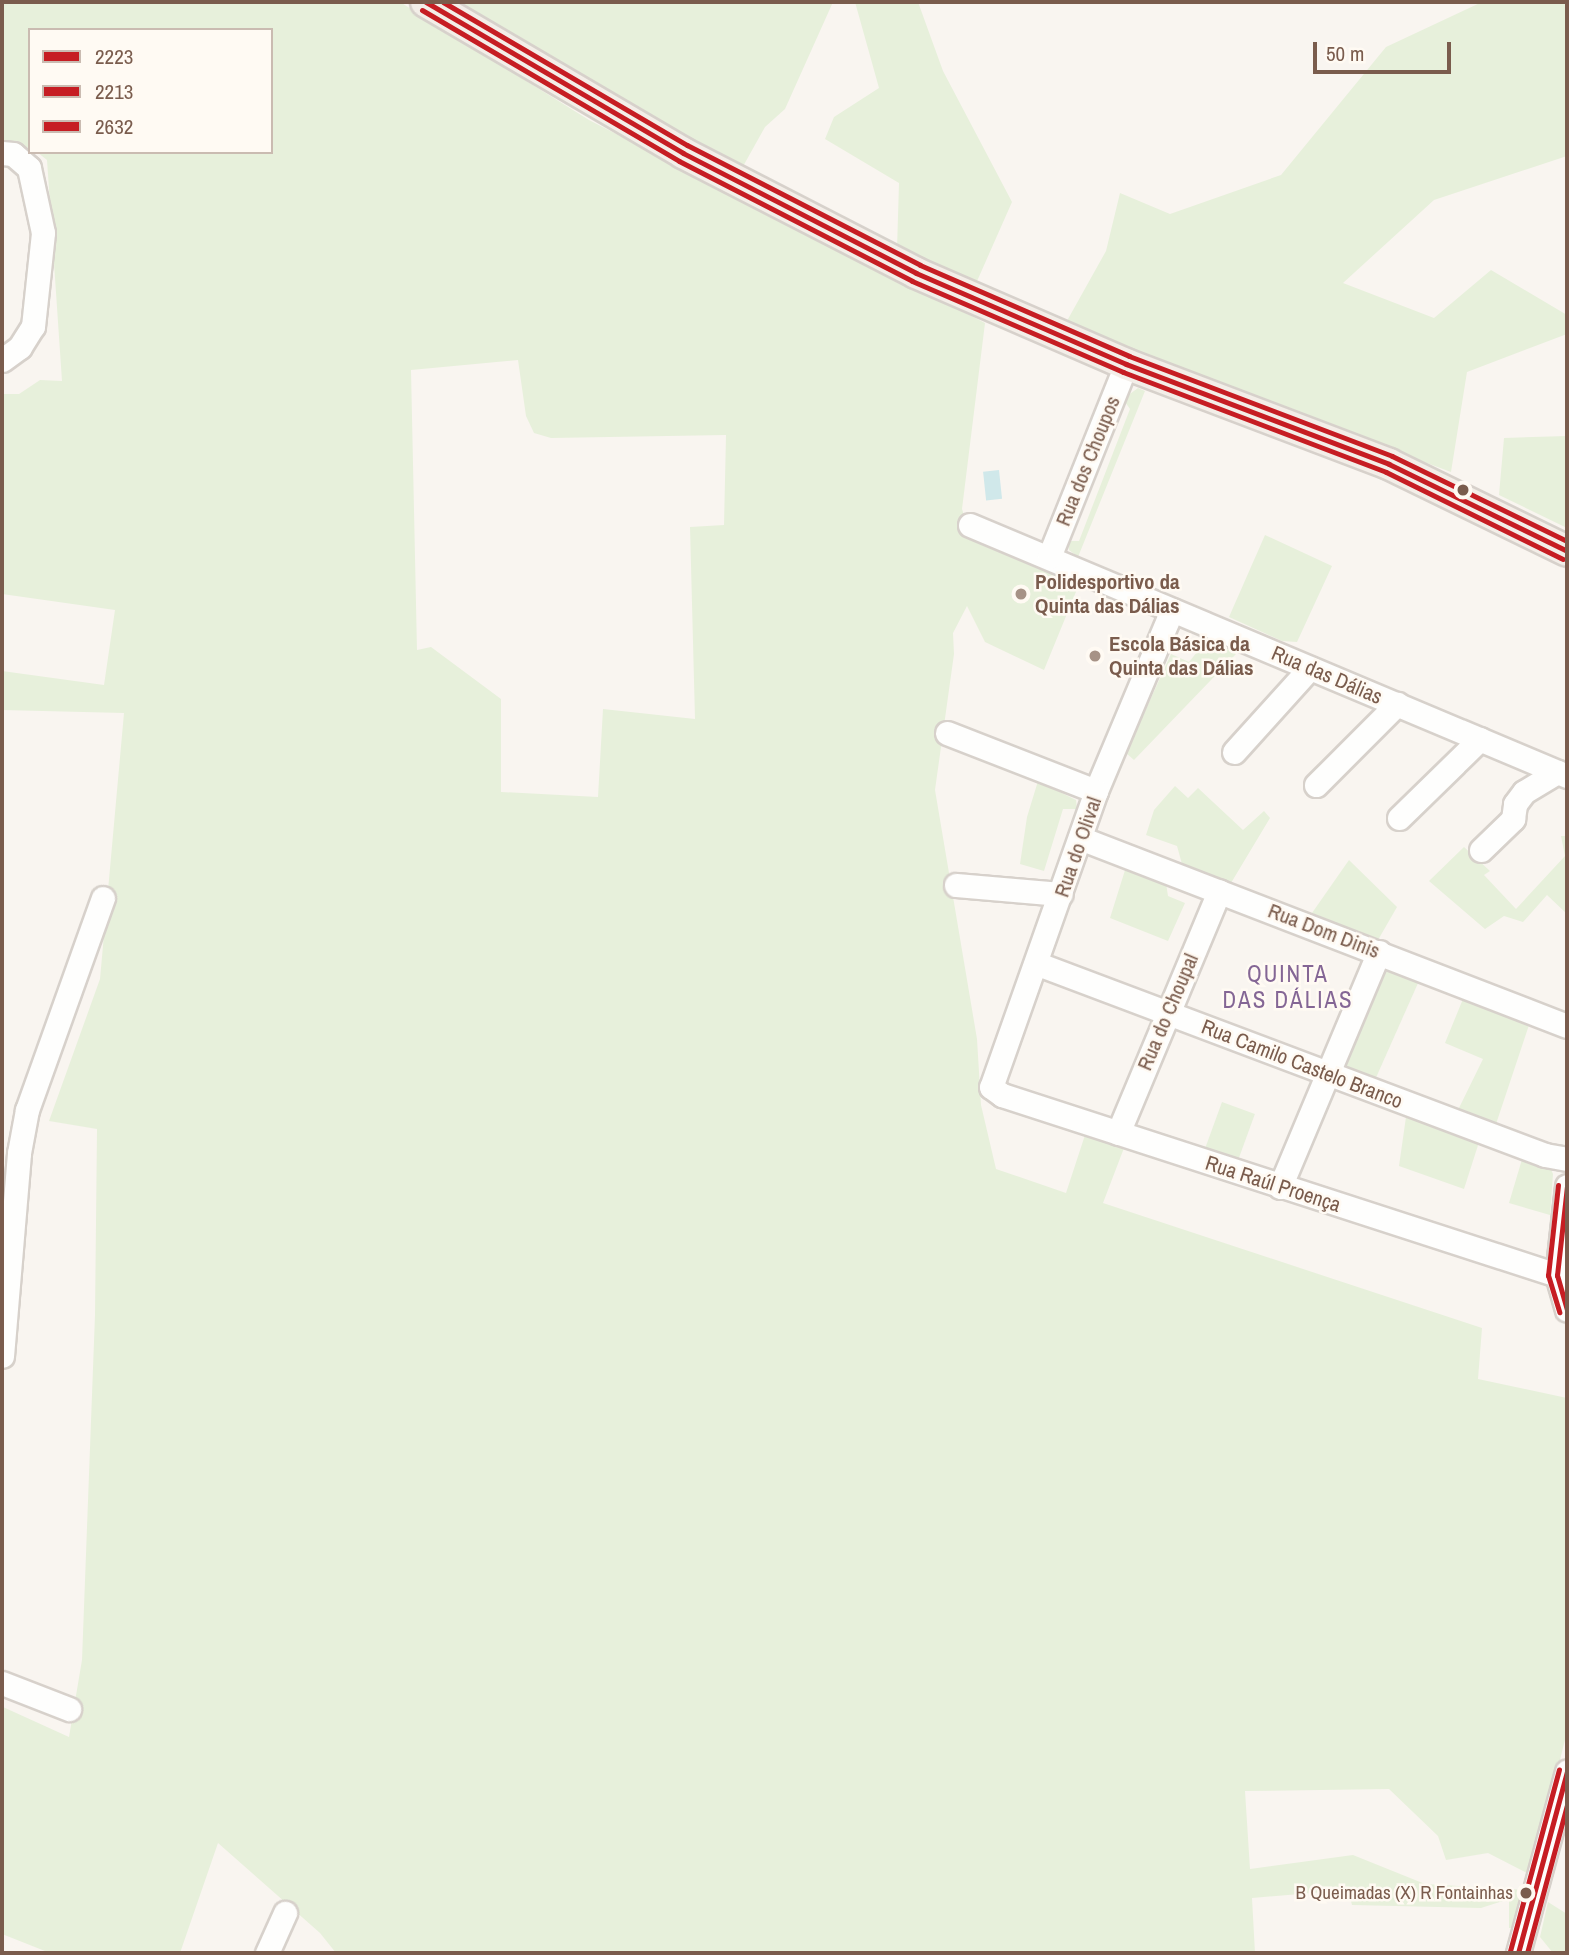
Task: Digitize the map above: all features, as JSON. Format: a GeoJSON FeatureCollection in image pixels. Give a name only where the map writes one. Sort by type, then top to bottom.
{"type":"FeatureCollection","features":[{"type":"Feature","properties":{"kind":"main road"},"geometry":{"type":"LineString","coordinates":[[426,2],[706,165],[916,273],[1126,364],[1389,464],[1567,551]]}},
{"type":"Feature","properties":{"kind":"street"},"geometry":{"type":"LineString","coordinates":[[2,153],[13,154],[29,168],[43,233],[33,326],[20,346],[2,360]]}},
{"type":"Feature","properties":{"kind":"street","name":"Rua dos Choupos"},"geometry":{"type":"LineString","coordinates":[[1049,558],[1126,364]]}},
{"type":"Feature","properties":{"kind":"street","name":"Rua das Dálias"},"geometry":{"type":"LineString","coordinates":[[970,525],[1562,774]]}},
{"type":"Feature","properties":{"kind":"street","name":"Rua do Olival"},"geometry":{"type":"LineString","coordinates":[[992,1087],[1038,964],[1096,791],[1172,610]]}},
{"type":"Feature","properties":{"kind":"street"},"geometry":{"type":"LineString","coordinates":[[1234,752],[1310,668]]}},
{"type":"Feature","properties":{"kind":"street"},"geometry":{"type":"LineString","coordinates":[[1316,785],[1397,704]]}},
{"type":"Feature","properties":{"kind":"street"},"geometry":{"type":"LineString","coordinates":[[947,733],[1096,791]]}},
{"type":"Feature","properties":{"kind":"street"},"geometry":{"type":"LineString","coordinates":[[1399,818],[1480,739]]}},
{"type":"Feature","properties":{"kind":"street"},"geometry":{"type":"LineString","coordinates":[[1482,850],[1513,819],[1515,804],[1524,792],[1562,774]]}},
{"type":"Feature","properties":{"kind":"street","name":"Rua Dom Dinis"},"geometry":{"type":"LineString","coordinates":[[1080,838],[1567,1026]]}},
{"type":"Feature","properties":{"kind":"street"},"geometry":{"type":"LineString","coordinates":[[956,885],[1062,894]]}},
{"type":"Feature","properties":{"kind":"street","name":"Rua do Choupal"},"geometry":{"type":"LineString","coordinates":[[1118,1133],[1166,1012],[1219,891]]}},
{"type":"Feature","properties":{"kind":"street"},"geometry":{"type":"LineString","coordinates":[[2,1356],[19,1153],[27,1110],[103,898]]}},
{"type":"Feature","properties":{"kind":"street"},"geometry":{"type":"LineString","coordinates":[[1280,1187],[1378,952]]}},
{"type":"Feature","properties":{"kind":"street","name":"Rua Camilo Castelo Branco"},"geometry":{"type":"LineString","coordinates":[[1038,964],[1545,1155],[1567,1159]]}},
{"type":"Feature","properties":{"kind":"street","name":"Rua Raúl Proença"},"geometry":{"type":"LineString","coordinates":[[992,1087],[997,1093],[1557,1275]]}},
{"type":"Feature","properties":{"kind":"street"},"geometry":{"type":"LineString","coordinates":[[1567,1186],[1566,1217],[1557,1275],[1567,1310]]}},
{"type":"Feature","properties":{"kind":"street"},"geometry":{"type":"LineString","coordinates":[[2,1683],[69,1709]]}},
{"type":"Feature","properties":{"kind":"street"},"geometry":{"type":"LineString","coordinates":[[1541,1953],[1520,1944],[1559,1839],[1567,1772]]}},
{"type":"Feature","properties":{"kind":"street"},"geometry":{"type":"LineString","coordinates":[[267,1953],[285,1913]]}},
{"type":"Feature","properties":{"kind":"green space"},"geometry":{"type":"Polygon","coordinates":[[[2,2],[400,2],[589,120],[985,323],[962,509],[971,537],[1080,582],[1044,670],[985,642],[967,606],[953,633],[954,654],[935,790],[977,1039],[981,1105],[996,1169],[1066,1193],[1085,1135],[1124,1148],[1103,1203],[1482,1328],[1478,1379],[1567,1398],[1567,1732],[1531,1875],[1488,1853],[1446,1860],[1438,1836],[1389,1789],[1245,1791],[1250,1869],[1353,1855],[1425,1884],[1527,1890],[1515,1928],[1509,1928],[1509,1899],[1481,1908],[1352,1905],[1348,1890],[1252,1898],[1255,1953],[336,1953],[320,1933],[218,1843],[180,1953],[50,1953],[2,1934],[3,1707],[69,1737],[82,1660],[95,1315],[97,1129],[49,1121],[100,979],[124,713],[2,710],[2,671],[104,685],[115,610],[2,594],[2,394],[19,394],[40,380],[62,381],[47,160],[40,154],[273,154],[273,28],[28,28],[28,148],[2,144],[2,2]],[[518,360],[411,370],[417,650],[431,647],[501,699],[501,792],[598,797],[603,709],[695,719],[690,527],[724,525],[726,435],[551,438],[534,433],[526,416],[518,360]]]}},
{"type":"Feature","properties":{"kind":"green space"},"geometry":{"type":"Polygon","coordinates":[[[449,2],[833,2],[785,109],[765,127],[741,170],[449,2]]]}},
{"type":"Feature","properties":{"kind":"green space"},"geometry":{"type":"Polygon","coordinates":[[[855,2],[918,2],[943,71],[1012,202],[974,288],[897,249],[899,183],[825,139],[834,117],[879,88],[855,2]]]}},
{"type":"Feature","properties":{"kind":"green space"},"geometry":{"type":"Polygon","coordinates":[[[1482,2],[1567,2],[1567,156],[1434,200],[1343,283],[1434,318],[1491,270],[1567,315],[1567,334],[1467,372],[1451,472],[1063,328],[1106,251],[1120,193],[1170,214],[1281,175],[1386,47],[1482,2]]]}},
{"type":"Feature","properties":{"kind":"green space"},"geometry":{"type":"Polygon","coordinates":[[[1138,388],[1145,391],[1078,557],[1069,550],[1068,541],[1079,541],[1130,409],[1123,399],[1138,388]]]}},
{"type":"Feature","properties":{"kind":"green space"},"geometry":{"type":"Polygon","coordinates":[[[1567,436],[1567,528],[1499,495],[1504,438],[1567,436]]]}},
{"type":"Feature","properties":{"kind":"green space"},"geometry":{"type":"Polygon","coordinates":[[[1265,535],[1332,566],[1297,642],[1282,641],[1229,617],[1265,535]]]}},
{"type":"Feature","properties":{"kind":"green space"},"geometry":{"type":"Polygon","coordinates":[[[1209,637],[1236,654],[1134,760],[1126,753],[1171,654],[1189,662],[1209,637]]]}},
{"type":"Feature","properties":{"kind":"green space"},"geometry":{"type":"Polygon","coordinates":[[[1038,781],[1076,800],[1077,809],[1063,809],[1044,871],[1020,864],[1027,817],[1038,781]]]}},
{"type":"Feature","properties":{"kind":"green space"},"geometry":{"type":"Polygon","coordinates":[[[1175,786],[1188,798],[1198,788],[1243,830],[1264,811],[1270,818],[1231,883],[1182,864],[1177,846],[1146,835],[1154,810],[1175,786]]]}},
{"type":"Feature","properties":{"kind":"green space"},"geometry":{"type":"Polygon","coordinates":[[[1561,836],[1567,836],[1567,914],[1547,895],[1523,922],[1504,916],[1485,929],[1429,881],[1464,847],[1490,871],[1484,875],[1516,909],[1565,856],[1561,836]]]}},
{"type":"Feature","properties":{"kind":"green space"},"geometry":{"type":"Polygon","coordinates":[[[1349,860],[1397,907],[1378,940],[1312,913],[1349,860]]]}},
{"type":"Feature","properties":{"kind":"green space"},"geometry":{"type":"Polygon","coordinates":[[[1126,867],[1166,883],[1168,896],[1185,903],[1168,941],[1110,918],[1126,867]]]}},
{"type":"Feature","properties":{"kind":"green space"},"geometry":{"type":"Polygon","coordinates":[[[1388,967],[1419,981],[1375,1080],[1344,1067],[1388,967]]]}},
{"type":"Feature","properties":{"kind":"green space"},"geometry":{"type":"Polygon","coordinates":[[[1465,994],[1530,1022],[1496,1124],[1458,1110],[1483,1059],[1445,1043],[1465,994]]]}},
{"type":"Feature","properties":{"kind":"green space"},"geometry":{"type":"Polygon","coordinates":[[[1222,1102],[1255,1114],[1236,1165],[1204,1153],[1222,1102]]]}},
{"type":"Feature","properties":{"kind":"green space"},"geometry":{"type":"Polygon","coordinates":[[[1407,1110],[1480,1139],[1464,1189],[1399,1166],[1407,1110]]]}},
{"type":"Feature","properties":{"kind":"green space"},"geometry":{"type":"Polygon","coordinates":[[[1523,1156],[1550,1167],[1553,1174],[1550,1215],[1509,1203],[1523,1156]]]}},
{"type":"Feature","properties":{"kind":"green space"},"geometry":{"type":"Polygon","coordinates":[[[1548,1902],[1567,1914],[1567,1953],[1553,1953],[1540,1937],[1548,1902]]]}},
{"type":"Feature","properties":{"kind":"water"},"geometry":{"type":"Polygon","coordinates":[[[999,470],[1002,499],[986,501],[983,472],[999,470]]]}},
{"type":"Feature","properties":{"kind":"transit line","name":"2223"},"geometry":{"type":"LineString","coordinates":[[426,2],[683,153],[916,273],[1126,364],[1389,464],[1567,551]]}},
{"type":"Feature","properties":{"kind":"transit line","name":"2632"},"geometry":{"type":"LineString","coordinates":[[443,2],[687,145],[920,265],[1129,356],[1392,456],[1567,541]]}},
{"type":"Feature","properties":{"kind":"transit line","name":"2213"},"geometry":{"type":"LineString","coordinates":[[422,10],[679,161],[912,281],[1123,372],[1386,472],[1563,559]]}},
{"type":"Feature","properties":{"kind":"transit line","name":"2213"},"geometry":{"type":"LineString","coordinates":[[1558,1185],[1548,1275],[1559,1312]]}},
{"type":"Feature","properties":{"kind":"transit line","name":"2223"},"geometry":{"type":"LineString","coordinates":[[1567,1186],[1557,1275],[1567,1310]]}},
{"type":"Feature","properties":{"kind":"transit line","name":"2632"},"geometry":{"type":"LineString","coordinates":[[1510,1951],[1559,1770]]}},
{"type":"Feature","properties":{"kind":"transit line","name":"2223"},"geometry":{"type":"LineString","coordinates":[[1518,1953],[1567,1772]]}},
{"type":"Feature","properties":{"kind":"transit line","name":"2213"},"geometry":{"type":"LineString","coordinates":[[1527,1953],[1567,1805]]}},
{"type":"Feature","properties":{"kind":"place","name":"Polidesportivo da Quinta das Dálias"},"geometry":{"type":"Point","coordinates":[1021,594]}},
{"type":"Feature","properties":{"kind":"place","name":"Escola Básica da Quinta das Dálias"},"geometry":{"type":"Point","coordinates":[1095,656]}},
{"type":"Feature","properties":{"kind":"place","name":"B Queimadas (X) R Fontainhas"},"geometry":{"type":"Point","coordinates":[1526,1893]}},
{"type":"Feature","properties":{"kind":"district","name":"QUINTA DAS DÁLIAS"},"geometry":{"type":"Point","coordinates":[1288,987]}}]}
